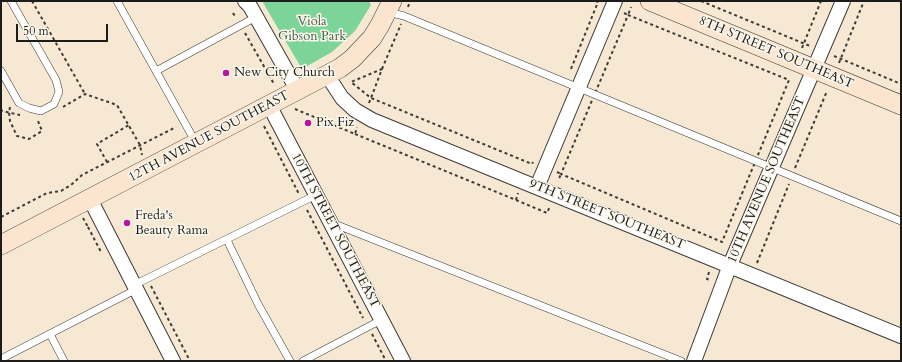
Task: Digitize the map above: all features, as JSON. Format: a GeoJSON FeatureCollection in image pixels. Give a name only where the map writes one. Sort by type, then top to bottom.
{"type":"FeatureCollection","features":[{"type":"Feature","properties":{"kind":"main road","name":"8TH STREET SOUTHEAST"},"geometry":{"type":"LineString","coordinates":[[650,1],[901,106]]}},
{"type":"Feature","properties":{"kind":"main road","name":"12TH AVENUE SOUTHEAST"},"geometry":{"type":"LineString","coordinates":[[1,245],[327,75],[352,59],[362,50],[394,10]]}},
{"type":"Feature","properties":{"kind":"street"},"geometry":{"type":"LineString","coordinates":[[245,1],[250,6],[298,91]]}},
{"type":"Feature","properties":{"kind":"street","name":"10TH AVENUE SOUTHEAST"},"geometry":{"type":"LineString","coordinates":[[694,361],[730,265],[843,1]]}},
{"type":"Feature","properties":{"kind":"street"},"geometry":{"type":"LineString","coordinates":[[537,187],[618,6]]}},
{"type":"Feature","properties":{"kind":"street","name":"9TH STREET SOUTHEAST"},"geometry":{"type":"LineString","coordinates":[[327,75],[342,98],[354,110],[372,120],[901,336]]}},
{"type":"Feature","properties":{"kind":"street","name":"10TH STREET SOUTHEAST"},"geometry":{"type":"LineString","coordinates":[[269,105],[381,320],[405,359]]}},
{"type":"Feature","properties":{"kind":"street"},"geometry":{"type":"LineString","coordinates":[[90,199],[173,361]]}},
{"type":"Feature","properties":{"kind":"lane"},"geometry":{"type":"LineString","coordinates":[[1,71],[19,103],[29,108],[41,111],[54,104],[59,92],[56,80],[11,1]]}},
{"type":"Feature","properties":{"kind":"lane"},"geometry":{"type":"LineString","coordinates":[[117,1],[196,143]]}},
{"type":"Feature","properties":{"kind":"lane"},"geometry":{"type":"LineString","coordinates":[[394,10],[901,221]]}},
{"type":"Feature","properties":{"kind":"lane"},"geometry":{"type":"LineString","coordinates":[[156,71],[256,17]]}},
{"type":"Feature","properties":{"kind":"lane"},"geometry":{"type":"LineString","coordinates":[[1,359],[135,287],[316,195]]}},
{"type":"Feature","properties":{"kind":"lane"},"geometry":{"type":"LineString","coordinates":[[330,222],[681,361]]}},
{"type":"Feature","properties":{"kind":"lane"},"geometry":{"type":"LineString","coordinates":[[227,240],[258,304],[290,361]]}},
{"type":"Feature","properties":{"kind":"lane"},"geometry":{"type":"LineString","coordinates":[[303,361],[381,320]]}},
{"type":"Feature","properties":{"kind":"lane"},"geometry":{"type":"LineString","coordinates":[[50,334],[64,361]]}},
{"type":"Feature","properties":{"kind":"path"},"geometry":{"type":"LineString","coordinates":[[32,1],[85,94],[117,105],[140,145],[146,170]]}},
{"type":"Feature","properties":{"kind":"path"},"geometry":{"type":"LineString","coordinates":[[368,105],[382,69],[394,10],[410,1]]}},
{"type":"Feature","properties":{"kind":"path"},"geometry":{"type":"LineString","coordinates":[[566,82],[598,2],[596,1]]}},
{"type":"Feature","properties":{"kind":"path"},"geometry":{"type":"LineString","coordinates":[[701,1],[813,48]]}},
{"type":"Feature","properties":{"kind":"path"},"geometry":{"type":"LineString","coordinates":[[800,51],[821,1]]}},
{"type":"Feature","properties":{"kind":"path"},"geometry":{"type":"LineString","coordinates":[[837,66],[864,1]]}},
{"type":"Feature","properties":{"kind":"path"},"geometry":{"type":"LineString","coordinates":[[618,6],[628,15],[631,7]]}},
{"type":"Feature","properties":{"kind":"path"},"geometry":{"type":"LineString","coordinates":[[233,13],[275,86]]}},
{"type":"Feature","properties":{"kind":"path"},"geometry":{"type":"LineString","coordinates":[[831,55],[901,84]]}},
{"type":"Feature","properties":{"kind":"path"},"geometry":{"type":"LineString","coordinates":[[382,69],[351,82],[371,98],[532,164],[535,157]]}},
{"type":"Feature","properties":{"kind":"path"},"geometry":{"type":"LineString","coordinates":[[791,73],[789,80],[793,82]]}},
{"type":"Feature","properties":{"kind":"path"},"geometry":{"type":"LineString","coordinates":[[13,93],[9,112],[10,121],[17,136],[29,139],[42,131],[38,121],[44,118]]}},
{"type":"Feature","properties":{"kind":"path"},"geometry":{"type":"LineString","coordinates":[[58,110],[85,94]]}},
{"type":"Feature","properties":{"kind":"path"},"geometry":{"type":"LineString","coordinates":[[1,109],[2,111],[20,115]]}},
{"type":"Feature","properties":{"kind":"path"},"geometry":{"type":"LineString","coordinates":[[295,109],[547,213],[550,206]]}},
{"type":"Feature","properties":{"kind":"path"},"geometry":{"type":"LineString","coordinates":[[107,162],[97,144],[129,125]]}},
{"type":"Feature","properties":{"kind":"path"},"geometry":{"type":"LineString","coordinates":[[1,217],[47,193],[61,191],[71,185],[82,175],[176,126],[178,130]]}},
{"type":"Feature","properties":{"kind":"path"},"geometry":{"type":"LineString","coordinates":[[264,126],[386,361]]}},
{"type":"Feature","properties":{"kind":"path"},"geometry":{"type":"LineString","coordinates":[[355,134],[358,126]]}},
{"type":"Feature","properties":{"kind":"path"},"geometry":{"type":"LineString","coordinates":[[555,171],[561,174],[558,181]]}},
{"type":"Feature","properties":{"kind":"path"},"geometry":{"type":"LineString","coordinates":[[516,200],[519,193]]}},
{"type":"Feature","properties":{"kind":"path"},"geometry":{"type":"LineString","coordinates":[[709,272],[707,279],[714,282]]}},
{"type":"Feature","properties":{"kind":"green space","name":"Viola Gibson Park"},"geometry":{"type":"Polygon","coordinates":[[[262,1],[369,1],[371,5],[355,31],[332,52],[302,69],[262,1]]]}},
{"type":"Feature","properties":{"kind":"place","name":"New City Church"},"geometry":{"type":"Point","coordinates":[226,73]}},
{"type":"Feature","properties":{"kind":"place","name":"Pix Fiz"},"geometry":{"type":"Point","coordinates":[308,123]}},
{"type":"Feature","properties":{"kind":"place","name":"Freda's Beauty Rama"},"geometry":{"type":"Point","coordinates":[127,223]}}]}
